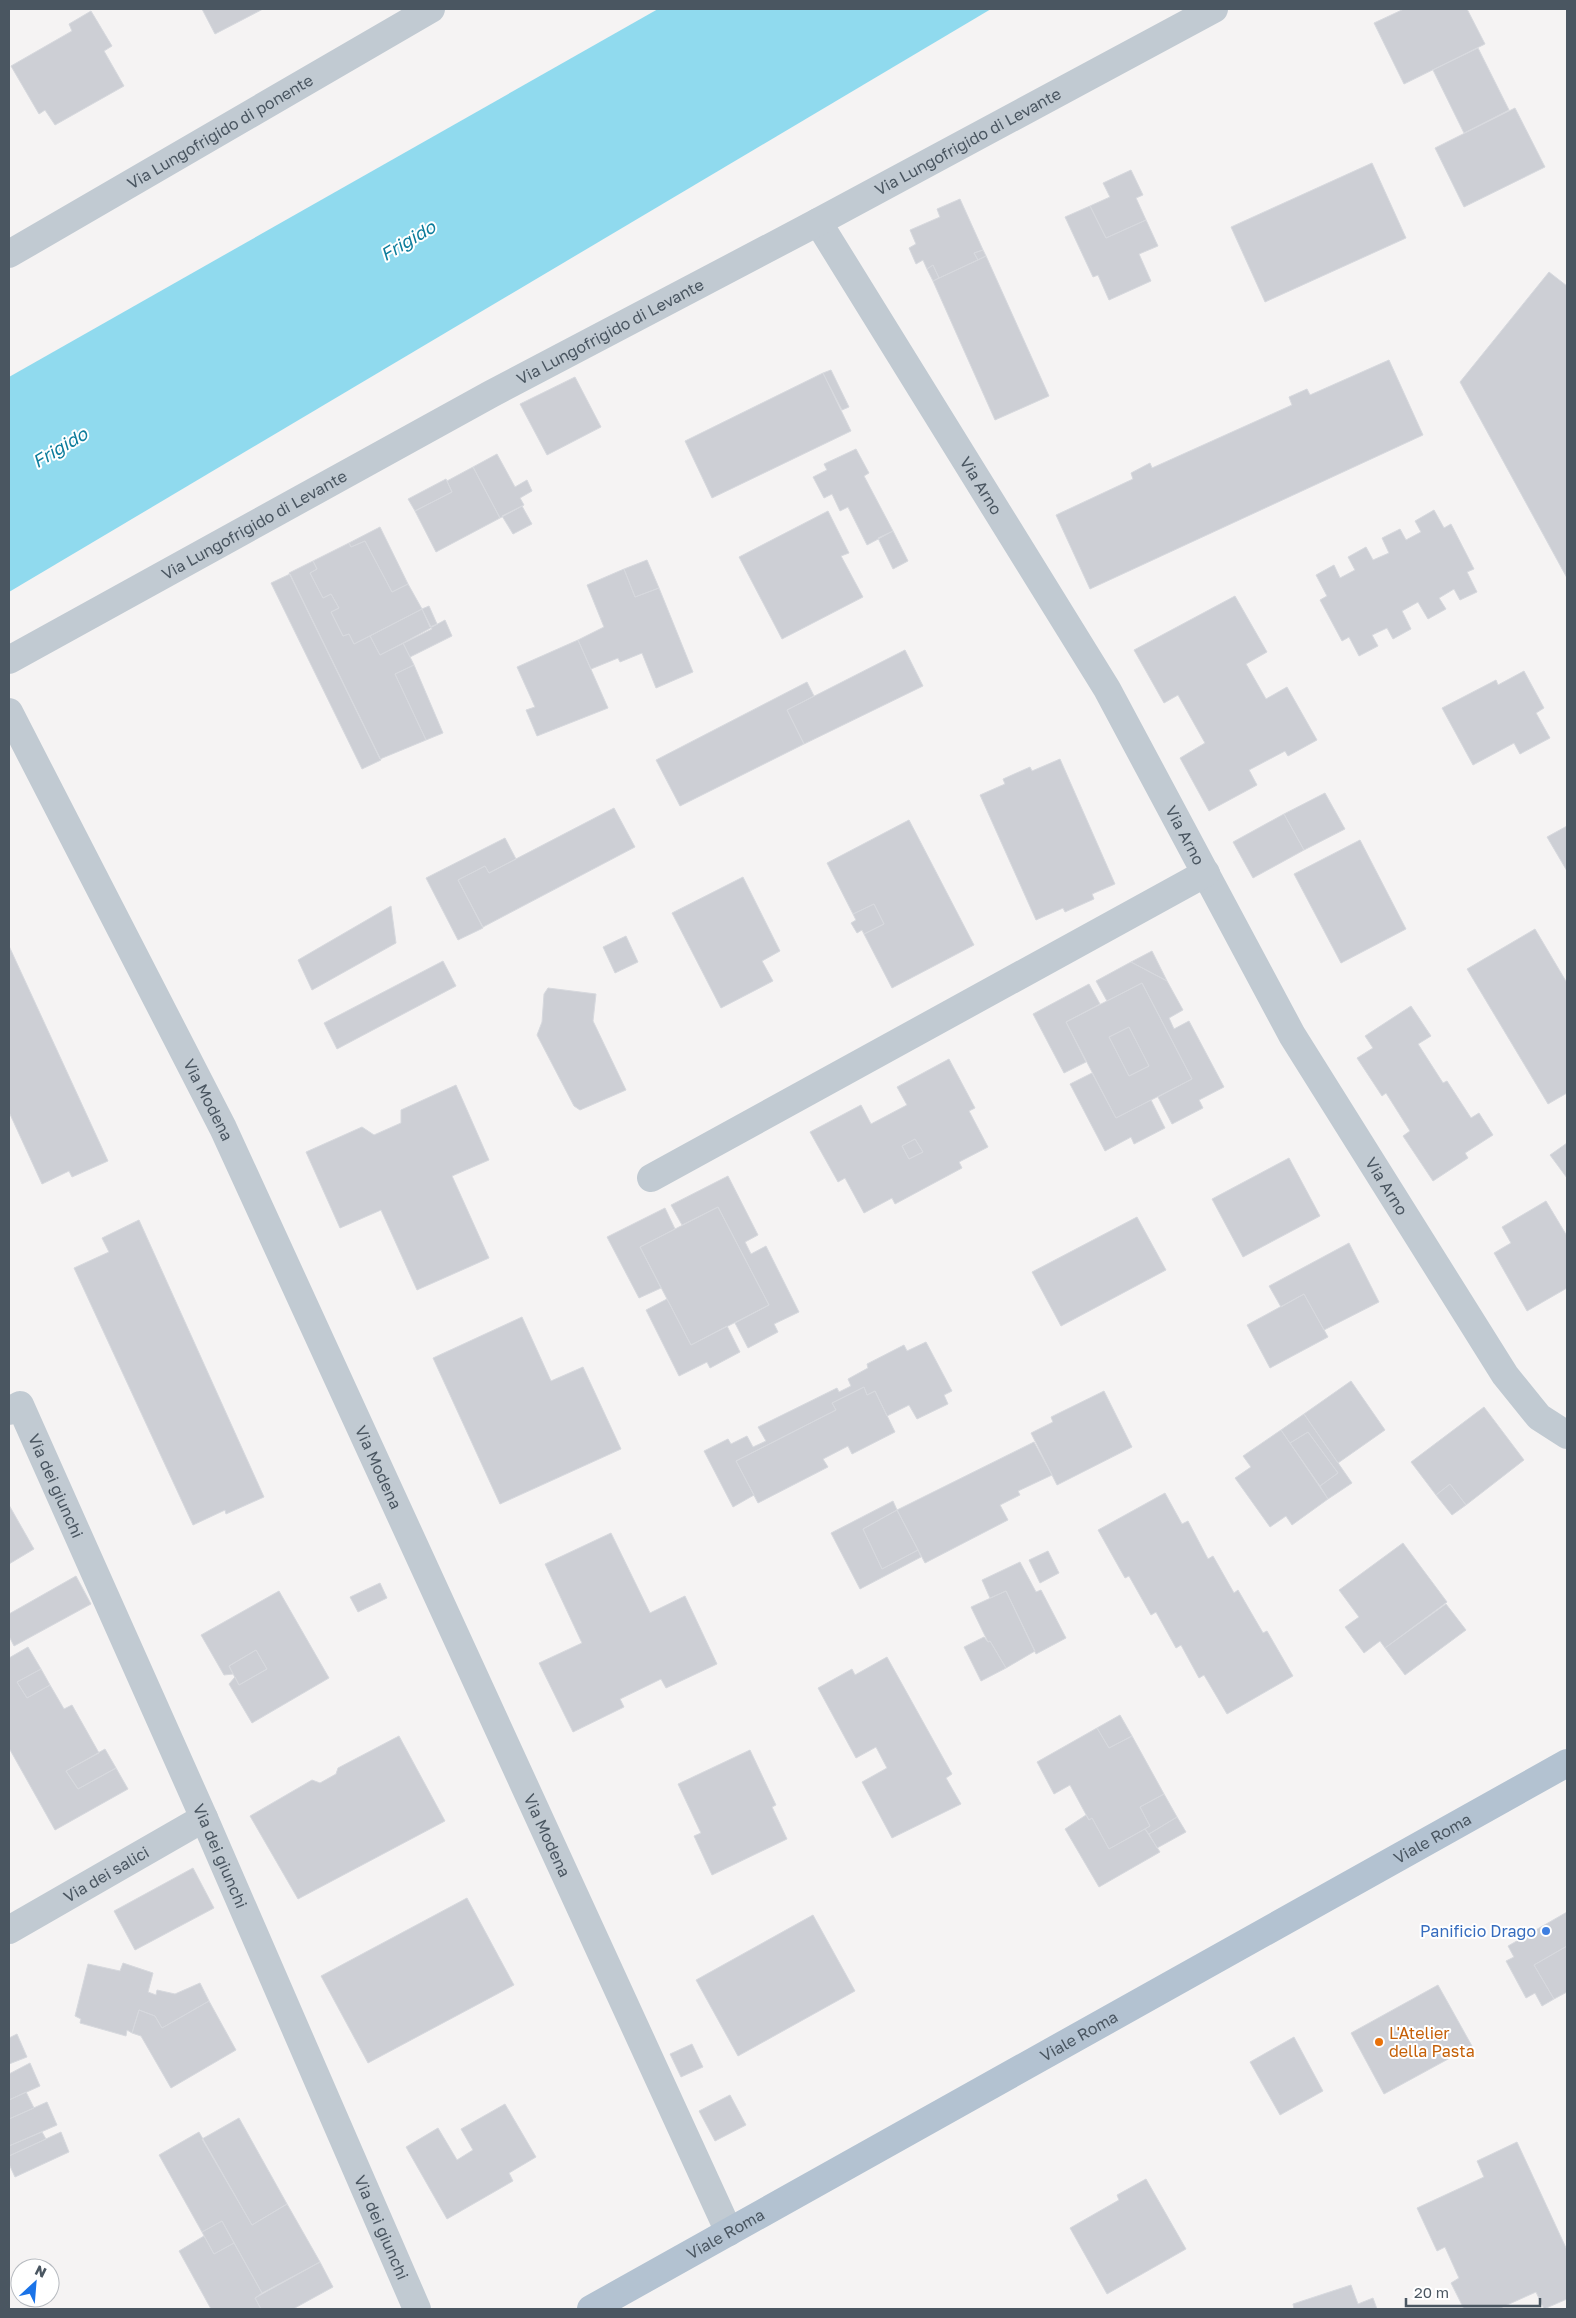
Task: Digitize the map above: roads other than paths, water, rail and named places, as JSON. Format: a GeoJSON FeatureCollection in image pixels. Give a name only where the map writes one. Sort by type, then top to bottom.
{"type":"FeatureCollection","features":[{"type":"Feature","properties":{"kind":"main road","name":"Viale Roma"},"geometry":{"type":"LineString","coordinates":[[591,2309],[1567,1763]]}},
{"type":"Feature","properties":{"kind":"street","name":"Via Lungofrigido di ponente"},"geometry":{"type":"LineString","coordinates":[[9,254],[431,9]]}},
{"type":"Feature","properties":{"kind":"street","name":"Via Lungofrigido di Levante"},"geometry":{"type":"LineString","coordinates":[[9,660],[491,394],[818,222],[1214,9]]}},
{"type":"Feature","properties":{"kind":"street","name":"Via Arno"},"geometry":{"type":"LineString","coordinates":[[818,222],[1107,689],[1292,1035],[1505,1375],[1539,1417],[1567,1435]]}},
{"type":"Feature","properties":{"kind":"street","name":"Via Modena"},"geometry":{"type":"LineString","coordinates":[[9,712],[223,1128],[729,2232]]}},
{"type":"Feature","properties":{"kind":"street"},"geometry":{"type":"LineString","coordinates":[[650,1178],[1206,873]]}},
{"type":"Feature","properties":{"kind":"street","name":"Via dei giunchi"},"geometry":{"type":"LineString","coordinates":[[14,1408],[204,1818],[417,2309]]}},
{"type":"Feature","properties":{"kind":"street","name":"Via dei salici"},"geometry":{"type":"LineString","coordinates":[[9,1930],[204,1818]]}},
{"type":"Feature","properties":{"kind":"water","name":"Frigido"},"geometry":{"type":"Polygon","coordinates":[[[658,9],[991,9],[9,592],[9,377],[658,9]]]}},
{"type":"Feature","properties":{"kind":"place","name":"Panificio Drago"},"geometry":{"type":"Point","coordinates":[1546,1931]}},
{"type":"Feature","properties":{"kind":"place","name":"L'Atelier della Pasta"},"geometry":{"type":"Point","coordinates":[1379,2042]}}]}
